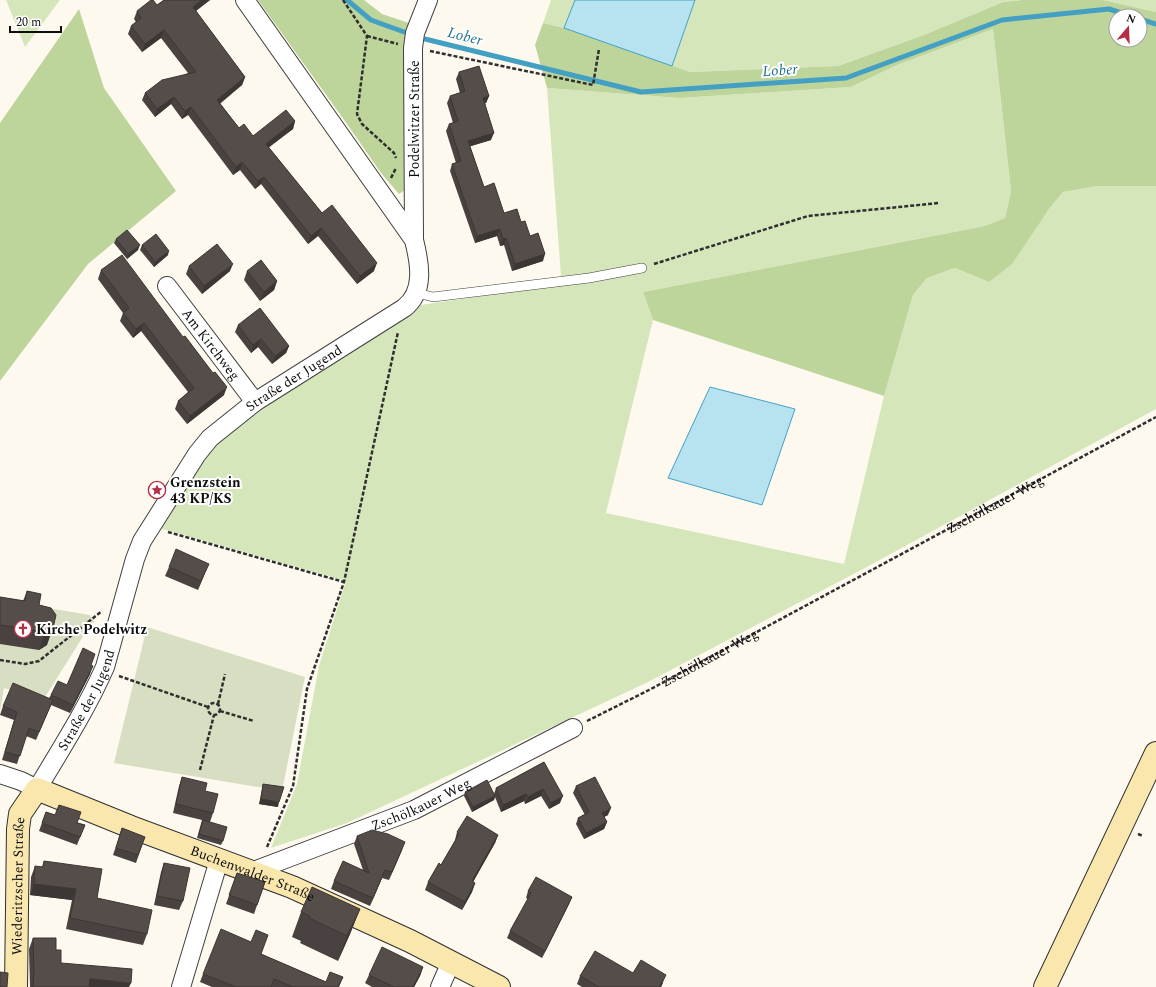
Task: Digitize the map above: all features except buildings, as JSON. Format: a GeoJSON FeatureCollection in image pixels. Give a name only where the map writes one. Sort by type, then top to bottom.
{"type":"FeatureCollection","features":[{"type":"Feature","properties":{"kind":"street"},"geometry":{"type":"LineString","coordinates":[[245,0],[414,240],[418,257],[417,293]]}},
{"type":"Feature","properties":{"kind":"street","name":"Podelwitzer Straße"},"geometry":{"type":"LineString","coordinates":[[414,240],[413,48],[415,33],[428,0]]}},
{"type":"Feature","properties":{"kind":"street","name":"Am Kirchweg"},"geometry":{"type":"LineString","coordinates":[[167,286],[255,402]]}},
{"type":"Feature","properties":{"kind":"street","name":"Straße der Jugend"},"geometry":{"type":"LineString","coordinates":[[36,789],[87,705],[104,670],[135,559],[142,541],[152,528],[189,466],[206,443],[255,402],[404,308],[411,303],[417,293]]}},
{"type":"Feature","properties":{"kind":"street","name":"Zschölkauer Weg"},"geometry":{"type":"LineString","coordinates":[[260,868],[414,810],[572,728]]}},
{"type":"Feature","properties":{"kind":"street"},"geometry":{"type":"LineString","coordinates":[[1045,987],[1156,753]]}},
{"type":"Feature","properties":{"kind":"street","name":"Buchenwalder Straße"},"geometry":{"type":"LineString","coordinates":[[0,774],[131,828],[219,860],[260,868],[499,987]]}},
{"type":"Feature","properties":{"kind":"street","name":"Wiederitzscher Straße"},"geometry":{"type":"LineString","coordinates":[[16,987],[18,829],[20,814],[36,789]]}},
{"type":"Feature","properties":{"kind":"street"},"geometry":{"type":"LineString","coordinates":[[181,987],[219,860]]}},
{"type":"Feature","properties":{"kind":"street"},"geometry":{"type":"LineString","coordinates":[[440,987],[451,962]]}},
{"type":"Feature","properties":{"kind":"lane"},"geometry":{"type":"LineString","coordinates":[[417,293],[433,298],[589,278],[642,268]]}},
{"type":"Feature","properties":{"kind":"path"},"geometry":{"type":"LineString","coordinates":[[343,0],[367,36],[357,114],[362,124],[394,154],[398,163],[383,198]]}},
{"type":"Feature","properties":{"kind":"path"},"geometry":{"type":"LineString","coordinates":[[367,36],[413,48],[593,85],[600,49]]}},
{"type":"Feature","properties":{"kind":"path"},"geometry":{"type":"LineString","coordinates":[[642,268],[808,216],[939,204]]}},
{"type":"Feature","properties":{"kind":"path"},"geometry":{"type":"LineString","coordinates":[[260,868],[264,854],[293,786],[307,689],[344,582],[404,308]]}},
{"type":"Feature","properties":{"kind":"path","name":"Zschölkauer Weg"},"geometry":{"type":"LineString","coordinates":[[572,728],[649,690],[1156,417]]}},
{"type":"Feature","properties":{"kind":"path"},"geometry":{"type":"LineString","coordinates":[[152,528],[344,582]]}},
{"type":"Feature","properties":{"kind":"path"},"geometry":{"type":"LineString","coordinates":[[0,660],[25,664],[40,661],[106,609]]}},
{"type":"Feature","properties":{"kind":"path"},"geometry":{"type":"LineString","coordinates":[[104,670],[208,707]]}},
{"type":"Feature","properties":{"kind":"path"},"geometry":{"type":"LineString","coordinates":[[220,711],[218,704],[225,674]]}},
{"type":"Feature","properties":{"kind":"path"},"geometry":{"type":"LineString","coordinates":[[208,707],[212,703],[218,704]]}},
{"type":"Feature","properties":{"kind":"path"},"geometry":{"type":"LineString","coordinates":[[208,707],[209,712],[214,715]]}},
{"type":"Feature","properties":{"kind":"path"},"geometry":{"type":"LineString","coordinates":[[200,770],[214,715],[220,711]]}},
{"type":"Feature","properties":{"kind":"path"},"geometry":{"type":"LineString","coordinates":[[220,711],[254,721]]}},
{"type":"Feature","properties":{"kind":"green space"},"geometry":{"type":"Polygon","coordinates":[[[6,0],[60,0],[25,47],[6,0]]]}},
{"type":"Feature","properties":{"kind":"green space"},"geometry":{"type":"Polygon","coordinates":[[[258,0],[364,0],[382,14],[409,23],[406,58],[405,190],[399,194],[381,173],[258,0]]]}},
{"type":"Feature","properties":{"kind":"green space"},"geometry":{"type":"Polygon","coordinates":[[[551,0],[575,0],[564,28],[543,23],[551,0]]]}},
{"type":"Feature","properties":{"kind":"green space"},"geometry":{"type":"Polygon","coordinates":[[[695,0],[1022,0],[1003,2],[924,35],[838,66],[690,72],[672,66],[695,0]]]}},
{"type":"Feature","properties":{"kind":"green space"},"geometry":{"type":"Polygon","coordinates":[[[1022,0],[1103,0],[1138,8],[1108,8],[1108,48],[1148,48],[1148,10],[1156,12],[1156,186],[1098,186],[1063,192],[1049,209],[1012,264],[989,282],[955,268],[927,278],[913,295],[884,396],[653,320],[643,292],[985,226],[1005,218],[1011,191],[993,29],[897,65],[851,87],[680,98],[547,88],[535,45],[543,23],[564,28],[690,72],[838,66],[924,35],[1003,2],[1022,0]]]}},
{"type":"Feature","properties":{"kind":"green space"},"geometry":{"type":"Polygon","coordinates":[[[1103,0],[1156,0],[1156,12],[1148,10],[1148,8],[1138,8],[1103,0]]]}},
{"type":"Feature","properties":{"kind":"green space"},"geometry":{"type":"Polygon","coordinates":[[[79,9],[104,88],[176,191],[88,264],[0,381],[0,123],[79,9]]]}},
{"type":"Feature","properties":{"kind":"green space"},"geometry":{"type":"Polygon","coordinates":[[[993,29],[1011,191],[1005,218],[985,226],[643,292],[653,320],[606,513],[844,564],[884,396],[913,295],[927,278],[955,268],[989,282],[1063,192],[1098,186],[1156,186],[1156,409],[865,568],[646,683],[347,823],[271,848],[297,784],[319,666],[346,581],[159,528],[219,439],[414,306],[631,274],[561,276],[547,88],[680,98],[851,87],[897,65],[993,29]]]}},
{"type":"Feature","properties":{"kind":"green space"},"geometry":{"type":"Polygon","coordinates":[[[0,600],[90,615],[94,622],[89,627],[42,702],[4,688],[0,711],[0,600]]]}},
{"type":"Feature","properties":{"kind":"green space"},"geometry":{"type":"Polygon","coordinates":[[[147,627],[305,677],[282,791],[114,763],[147,627]]]}},
{"type":"Feature","properties":{"kind":"water"},"geometry":{"type":"Polygon","coordinates":[[[575,0],[695,0],[672,66],[564,28],[575,0]]]}},
{"type":"Feature","properties":{"kind":"water"},"geometry":{"type":"Polygon","coordinates":[[[710,387],[795,409],[762,505],[668,478],[710,387]]]}},
{"type":"Feature","properties":{"kind":"waterway","name":"Lober"},"geometry":{"type":"LineString","coordinates":[[347,0],[371,20],[407,33]]}},
{"type":"Feature","properties":{"kind":"waterway","name":"Lober"},"geometry":{"type":"LineString","coordinates":[[425,39],[641,92],[846,78],[1002,20],[1108,9]]}},
{"type":"Feature","properties":{"kind":"waterway","name":"Lober"},"geometry":{"type":"LineString","coordinates":[[1148,22],[1156,24]]}},
{"type":"Feature","properties":{"kind":"place","name":"Grenzstein 43 KP/KS"},"geometry":{"type":"Point","coordinates":[157,490]}},
{"type":"Feature","properties":{"kind":"place","name":"Kirche Podelwitz"},"geometry":{"type":"Point","coordinates":[23,629]}}]}
